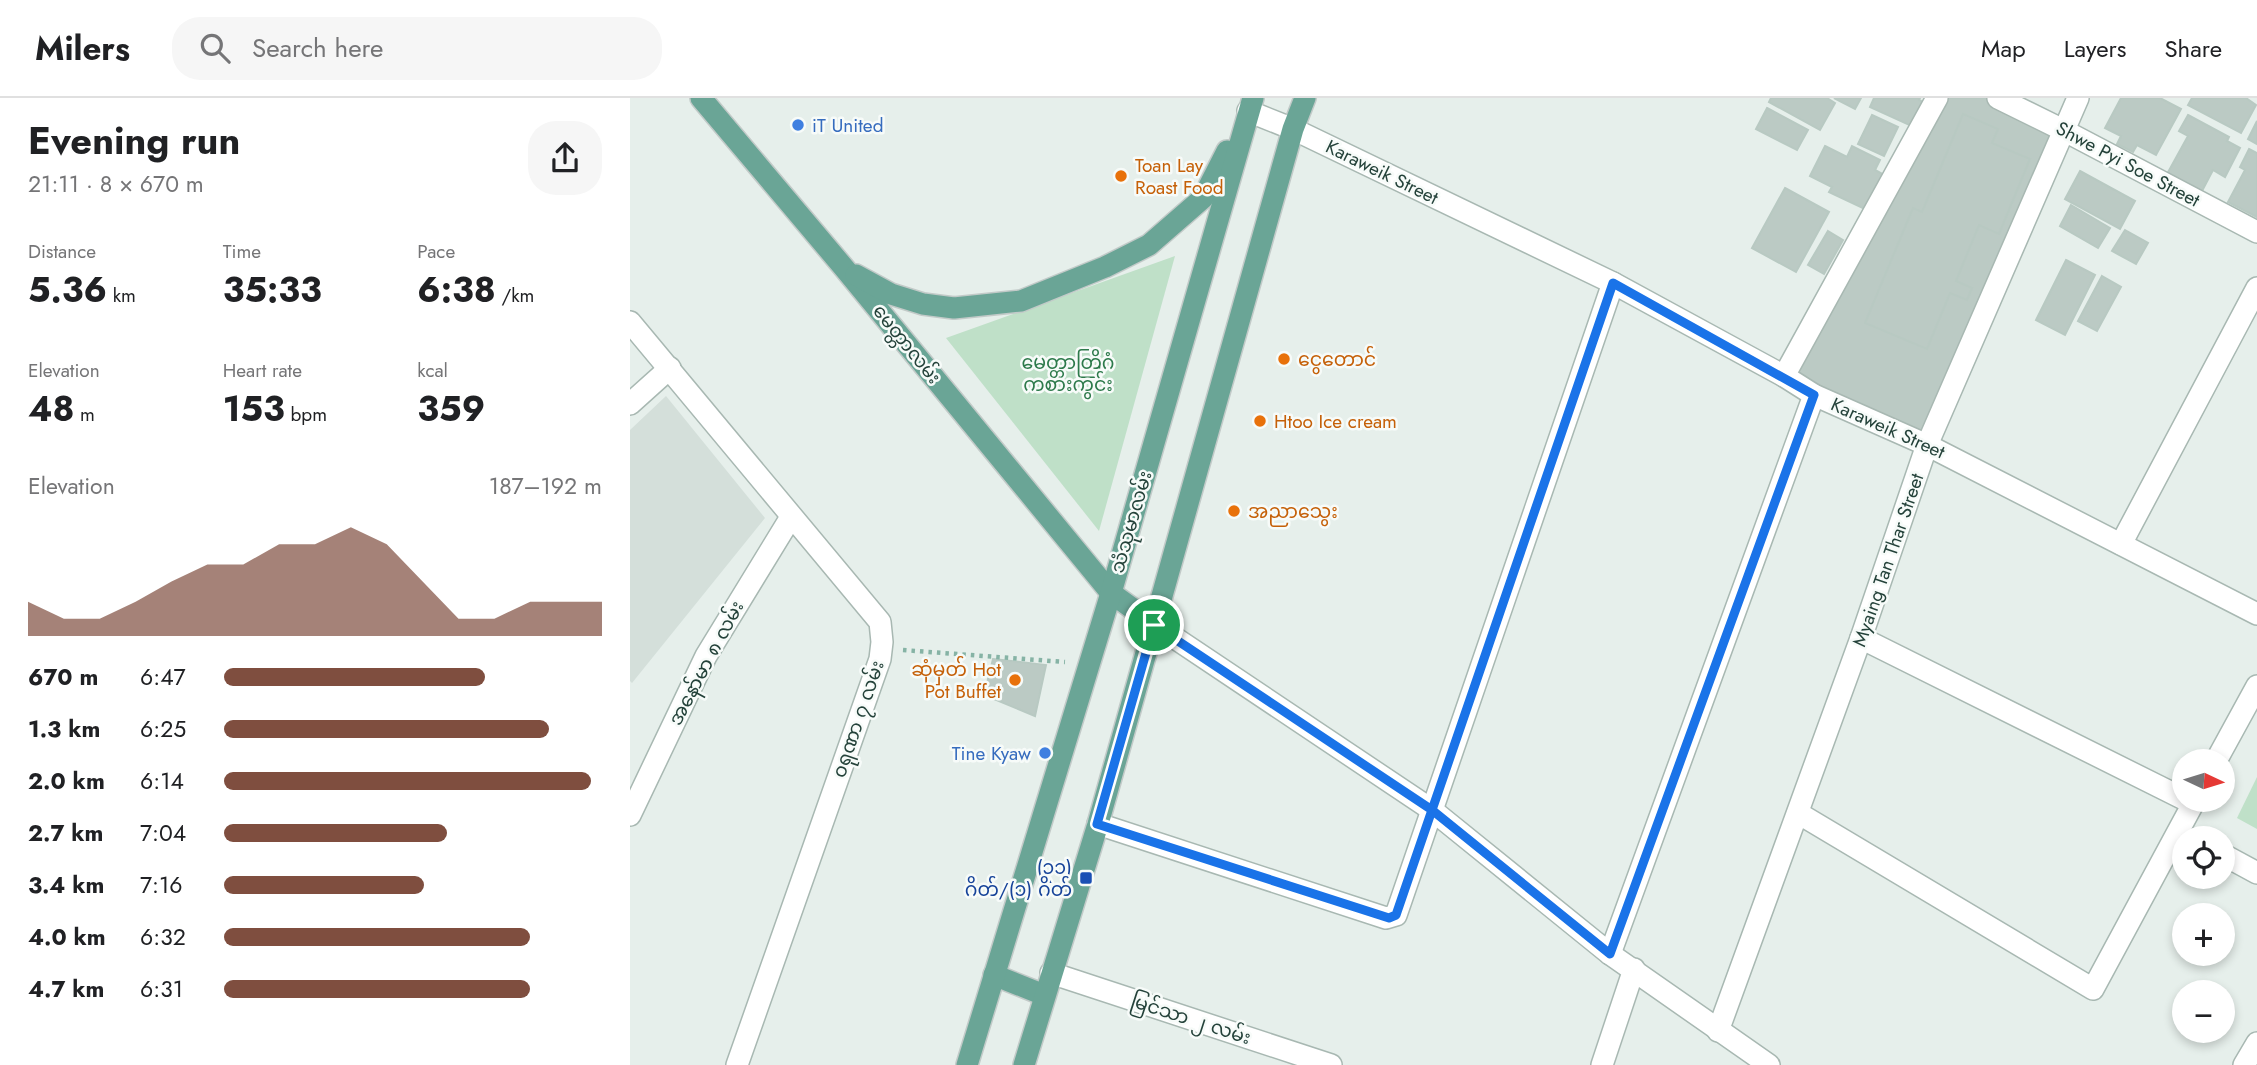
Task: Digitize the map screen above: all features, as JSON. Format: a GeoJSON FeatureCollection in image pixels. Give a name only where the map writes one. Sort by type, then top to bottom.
{"type":"FeatureCollection","features":[{"type":"Feature","properties":{"kind":"main road","name":"မေတ္တာလမ်း"},"geometry":{"type":"LineString","coordinates":[[701,98],[1111,593],[1154,625]]}},
{"type":"Feature","properties":{"kind":"main road"},"geometry":{"type":"LineString","coordinates":[[1024,1065],[1097,824],[1293,129],[1305,98]]}},
{"type":"Feature","properties":{"kind":"main road"},"geometry":{"type":"LineString","coordinates":[[845,269],[891,294],[923,304],[954,308],[1021,301],[1066,283],[1149,245],[1203,198],[1251,105]]}},
{"type":"Feature","properties":{"kind":"main road","name":"သံသုမာလမ်း"},"geometry":{"type":"LineString","coordinates":[[967,1065],[1111,593],[1251,105]]}},
{"type":"Feature","properties":{"kind":"main road"},"geometry":{"type":"LineString","coordinates":[[994,975],[1044,995]]}},
{"type":"Feature","properties":{"kind":"street"},"geometry":{"type":"LineString","coordinates":[[1784,376],[1937,98]]}},
{"type":"Feature","properties":{"kind":"street","name":"Shwe Pyi Soe Street"},"geometry":{"type":"LineString","coordinates":[[1998,98],[2257,232]]}},
{"type":"Feature","properties":{"kind":"street","name":"Myaing Tan Thar Street"},"geometry":{"type":"LineString","coordinates":[[1718,1031],[1861,638],[1927,445],[2078,98]]}},
{"type":"Feature","properties":{"kind":"street","name":"Karaweik Street"},"geometry":{"type":"LineString","coordinates":[[1251,105],[1293,129],[1613,283],[1814,395],[1927,445],[2257,614]]}},
{"type":"Feature","properties":{"kind":"street"},"geometry":{"type":"LineString","coordinates":[[1097,824],[1389,918],[1396,915],[1613,283]]}},
{"type":"Feature","properties":{"kind":"street"},"geometry":{"type":"LineString","coordinates":[[2122,544],[2257,288]]}},
{"type":"Feature","properties":{"kind":"street","name":"၀ရုဏာ ၇ လမ်း"},"geometry":{"type":"LineString","coordinates":[[630,322],[880,622],[880,659],[737,1065]]}},
{"type":"Feature","properties":{"kind":"street"},"geometry":{"type":"LineString","coordinates":[[630,404],[670,368]]}},
{"type":"Feature","properties":{"kind":"street"},"geometry":{"type":"LineString","coordinates":[[1610,954],[1814,395]]}},
{"type":"Feature","properties":{"kind":"street","name":"အနော်မာ ၈ လမ်း"},"geometry":{"type":"LineString","coordinates":[[630,815],[706,656],[791,517]]}},
{"type":"Feature","properties":{"kind":"street"},"geometry":{"type":"LineString","coordinates":[[1154,625],[1432,810],[1610,954],[1769,1065]]}},
{"type":"Feature","properties":{"kind":"street"},"geometry":{"type":"LineString","coordinates":[[1861,638],[2172,792]]}},
{"type":"Feature","properties":{"kind":"street"},"geometry":{"type":"LineString","coordinates":[[2223,749],[2257,686]]}},
{"type":"Feature","properties":{"kind":"street"},"geometry":{"type":"LineString","coordinates":[[1798,813],[2093,989],[2172,857]]}},
{"type":"Feature","properties":{"kind":"street"},"geometry":{"type":"LineString","coordinates":[[2235,861],[2257,873]]}},
{"type":"Feature","properties":{"kind":"street"},"geometry":{"type":"LineString","coordinates":[[1602,1065],[1634,969]]}},
{"type":"Feature","properties":{"kind":"street","name":"မြင်သာ ၂ လမ်း"},"geometry":{"type":"LineString","coordinates":[[1051,973],[1331,1065]]}},
{"type":"Feature","properties":{"kind":"street"},"geometry":{"type":"LineString","coordinates":[[2244,1065],[2257,1043]]}},
{"type":"Feature","properties":{"kind":"path"},"geometry":{"type":"LineString","coordinates":[[881,649],[1089,664]]}},
{"type":"Feature","properties":{"kind":"shaded area"},"geometry":{"type":"Polygon","coordinates":[[[666,396],[765,518],[632,683],[630,430],[666,396]]]}},
{"type":"Feature","properties":{"kind":"green space","name":"မေတ္တာတြိဂံ ကစားကွင်း"},"geometry":{"type":"Polygon","coordinates":[[[1175,256],[1099,531],[946,338],[1175,256]]]}},
{"type":"Feature","properties":{"kind":"green space"},"geometry":{"type":"Polygon","coordinates":[[[2257,777],[2257,829],[2237,818],[2257,777]]]}},
{"type":"Feature","properties":{"kind":"building"},"geometry":{"type":"Polygon","coordinates":[[[1771,98],[1827,98],[1835,103],[1820,130],[1769,102],[1771,98]]]}},
{"type":"Feature","properties":{"kind":"building"},"geometry":{"type":"Polygon","coordinates":[[[1834,98],[1861,98],[1855,109],[1834,98]]]}},
{"type":"Feature","properties":{"kind":"building"},"geometry":{"type":"Polygon","coordinates":[[[1874,98],[1920,98],[1919,100],[1927,104],[1916,128],[1870,107],[1874,98]]]}},
{"type":"Feature","properties":{"kind":"building"},"geometry":{"type":"Polygon","coordinates":[[[1937,98],[1998,98],[2063,130],[1927,445],[1784,376],[1937,98]]]}},
{"type":"Feature","properties":{"kind":"building"},"geometry":{"type":"Polygon","coordinates":[[[2121,98],[2160,98],[2181,109],[2156,155],[2137,145],[2133,152],[2117,144],[2121,136],[2105,128],[2121,98]]]}},
{"type":"Feature","properties":{"kind":"building"},"geometry":{"type":"Polygon","coordinates":[[[2192,98],[2246,98],[2256,105],[2241,133],[2188,105],[2192,98]]]}},
{"type":"Feature","properties":{"kind":"building"},"geometry":{"type":"Polygon","coordinates":[[[1767,108],[1808,130],[1797,150],[1756,129],[1767,108]]]}},
{"type":"Feature","properties":{"kind":"building"},"geometry":{"type":"Polygon","coordinates":[[[1963,114],[1998,129],[1992,143],[2030,159],[1999,234],[1979,225],[1956,281],[1972,288],[1967,300],[1950,293],[1927,349],[1865,323],[1913,208],[1922,212],[1963,114]]]}},
{"type":"Feature","properties":{"kind":"building"},"geometry":{"type":"Polygon","coordinates":[[[1872,115],[1898,127],[1884,156],[1858,144],[1872,115]]]}},
{"type":"Feature","properties":{"kind":"building"},"geometry":{"type":"Polygon","coordinates":[[[2188,115],[2229,137],[2227,141],[2240,148],[2225,177],[2213,170],[2201,193],[2167,174],[2188,136],[2179,131],[2188,115]]]}},
{"type":"Feature","properties":{"kind":"building"},"geometry":{"type":"Polygon","coordinates":[[[2257,121],[2257,144],[2248,139],[2257,121]]]}},
{"type":"Feature","properties":{"kind":"building"},"geometry":{"type":"Polygon","coordinates":[[[1825,146],[1847,157],[1852,146],[1880,160],[1875,170],[1886,176],[1869,211],[1829,192],[1832,187],[1810,176],[1825,146]]]}},
{"type":"Feature","properties":{"kind":"building"},"geometry":{"type":"Polygon","coordinates":[[[2249,149],[2257,153],[2257,217],[2228,202],[2245,170],[2240,167],[2249,149]]]}},
{"type":"Feature","properties":{"kind":"building"},"geometry":{"type":"Polygon","coordinates":[[[2080,171],[2135,201],[2120,229],[2065,199],[2080,171]]]}},
{"type":"Feature","properties":{"kind":"building"},"geometry":{"type":"Polygon","coordinates":[[[1785,188],[1829,212],[1796,272],[1752,248],[1785,188]]]}},
{"type":"Feature","properties":{"kind":"building"},"geometry":{"type":"Polygon","coordinates":[[[2071,205],[2110,228],[2098,248],[2060,226],[2071,205]]]}},
{"type":"Feature","properties":{"kind":"building"},"geometry":{"type":"Polygon","coordinates":[[[2125,230],[2148,243],[2136,264],[2112,251],[2125,230]]]}},
{"type":"Feature","properties":{"kind":"building"},"geometry":{"type":"Polygon","coordinates":[[[1828,231],[1843,240],[1824,274],[1808,265],[1828,231]]]}},
{"type":"Feature","properties":{"kind":"building"},"geometry":{"type":"Polygon","coordinates":[[[2066,260],[2095,275],[2065,335],[2036,320],[2066,260]]]}},
{"type":"Feature","properties":{"kind":"building"},"geometry":{"type":"Polygon","coordinates":[[[2102,276],[2121,287],[2097,331],[2078,321],[2102,276]]]}},
{"type":"Feature","properties":{"kind":"building","name":"ဆုံမှတ် Hot Pot Buffet"},"geometry":{"type":"Polygon","coordinates":[[[993,659],[1046,665],[1035,716],[984,695],[993,659]]]}},
{"type":"Feature","properties":{"kind":"place","name":"iT United"},"geometry":{"type":"Point","coordinates":[798,125]}},
{"type":"Feature","properties":{"kind":"place","name":"Toan Lay Roast Food"},"geometry":{"type":"Point","coordinates":[1121,176]}},
{"type":"Feature","properties":{"kind":"place","name":"ငွေတောင်"},"geometry":{"type":"Point","coordinates":[1284,359]}},
{"type":"Feature","properties":{"kind":"place","name":"Htoo Ice cream"},"geometry":{"type":"Point","coordinates":[1260,421]}},
{"type":"Feature","properties":{"kind":"place","name":"အညာသွေး"},"geometry":{"type":"Point","coordinates":[1234,511]}},
{"type":"Feature","properties":{"kind":"place","name":"ဆုံမှတ် Hot Pot Buffet"},"geometry":{"type":"Point","coordinates":[1015,680]}},
{"type":"Feature","properties":{"kind":"place","name":"Tine Kyaw"},"geometry":{"type":"Point","coordinates":[1045,753]}},
{"type":"Feature","properties":{"kind":"place","name":"(၃၁) ဂိတ်/(၁) ဂိတ်"},"geometry":{"type":"Point","coordinates":[1086,878]}},
{"type":"Feature","properties":{"kind":"route"},"geometry":{"type":"LineString","coordinates":[[1154,625],[1097,824],[1389,918],[1396,915],[1432,810],[1610,954],[1814,395],[1613,283],[1432,810],[1154,625]]}}]}
